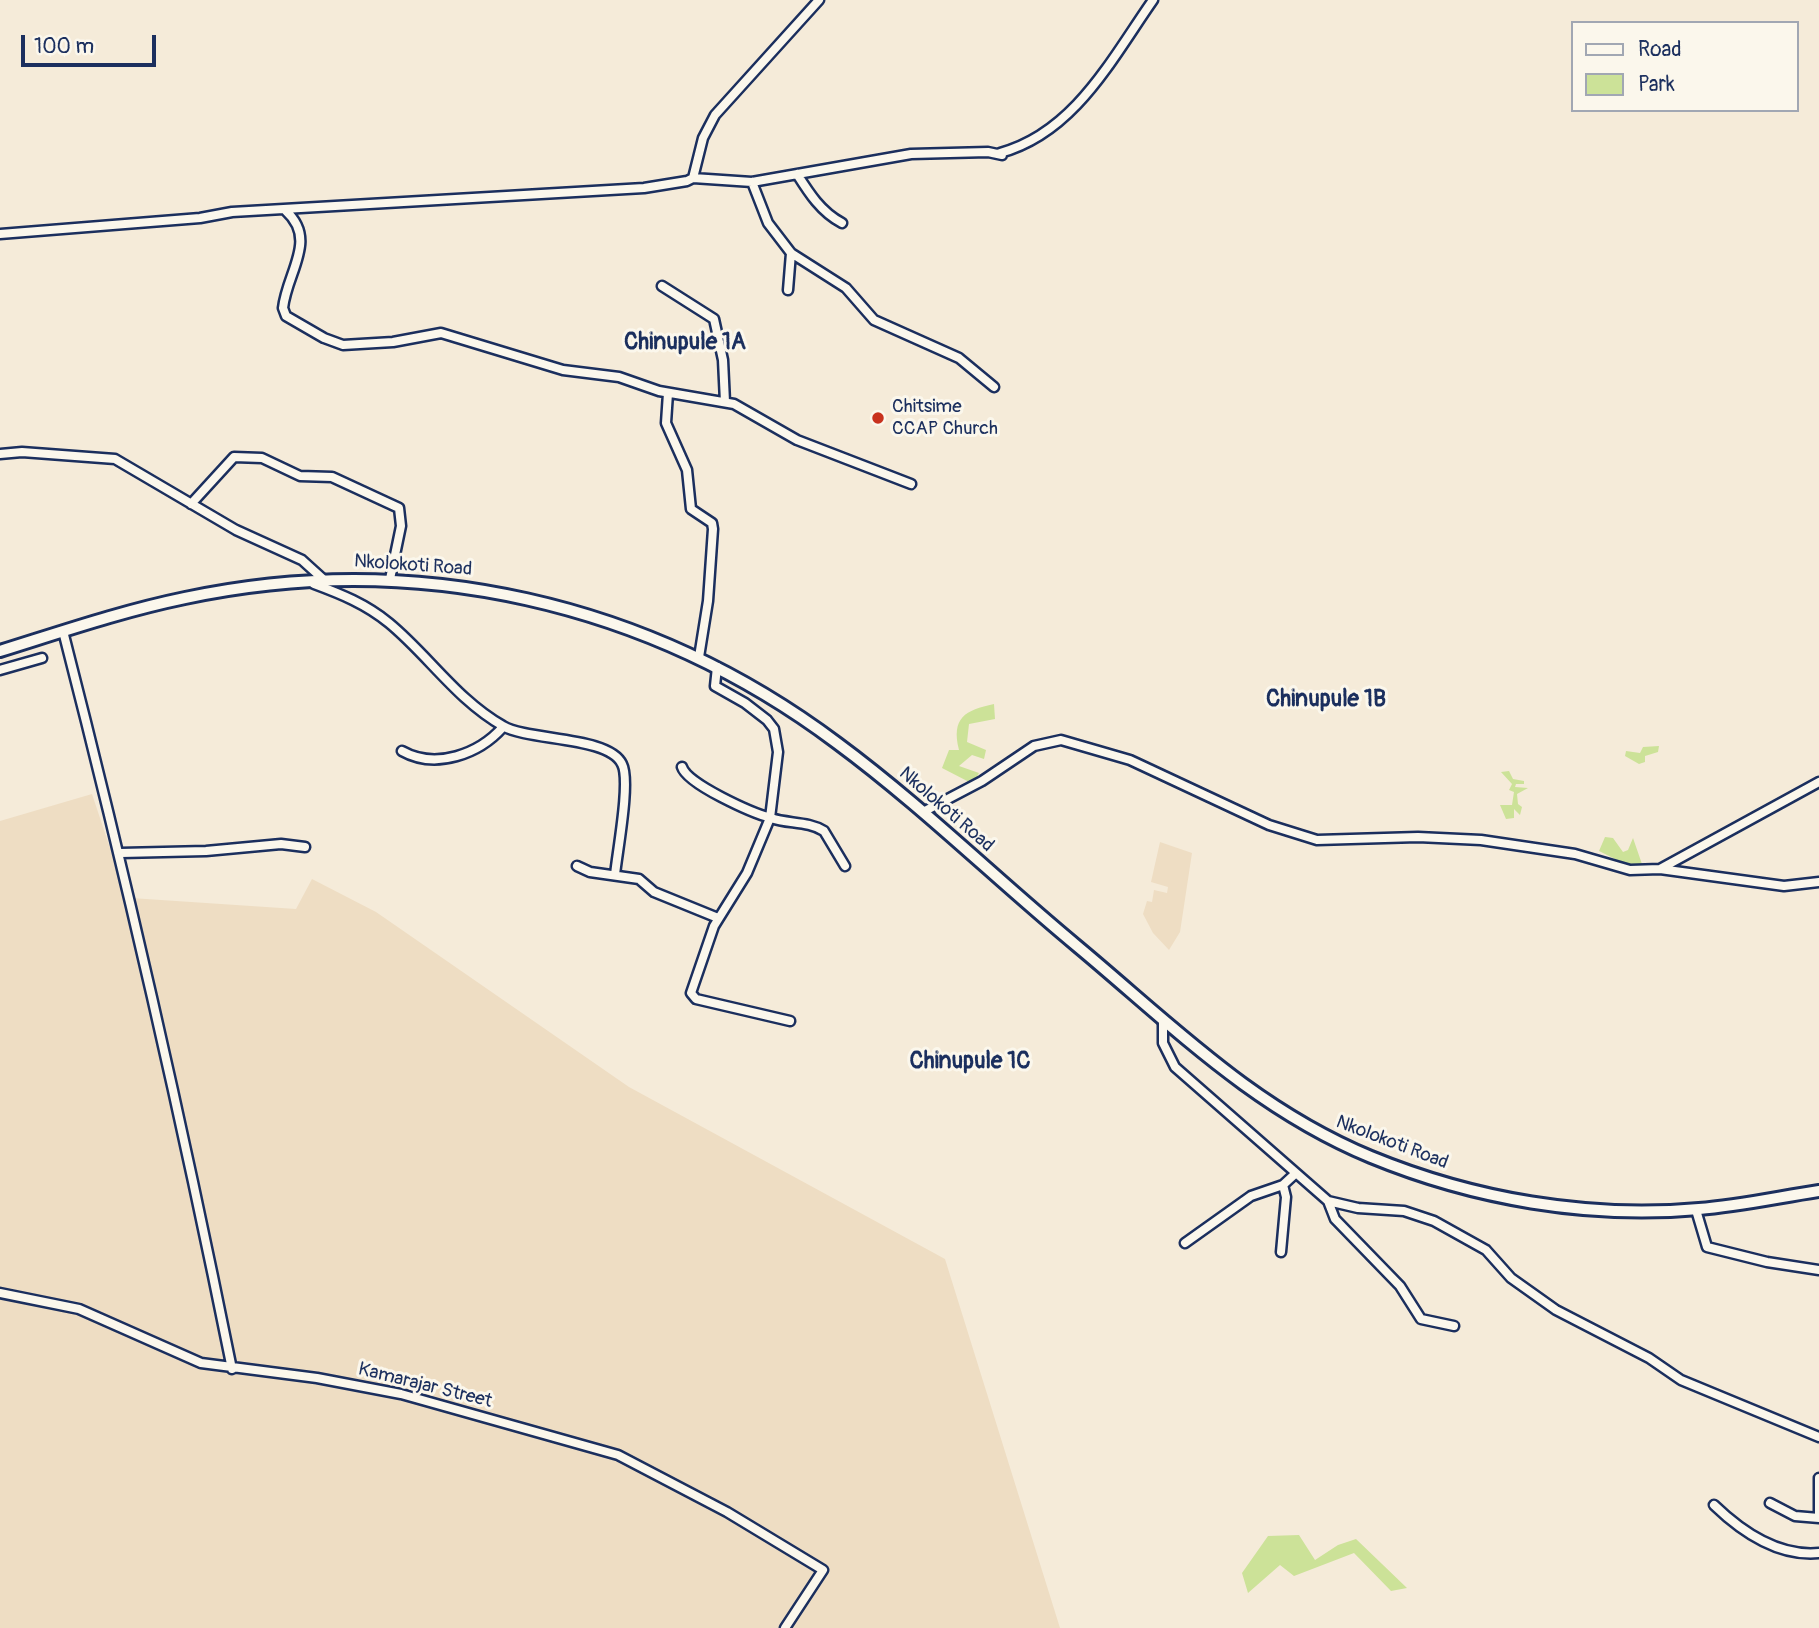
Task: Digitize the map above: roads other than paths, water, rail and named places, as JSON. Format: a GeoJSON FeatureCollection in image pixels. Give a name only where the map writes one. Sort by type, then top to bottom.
{"type":"FeatureCollection","features":[{"type":"Feature","properties":{"kind":"main road","name":"Nkolokoti Road"},"geometry":{"type":"LineString","coordinates":[[0,651],[183,598],[304,580],[390,579],[518,595],[601,618],[699,657],[836,742],[923,812],[1234,1081],[1321,1134],[1428,1178],[1502,1199],[1604,1210],[1696,1210],[1819,1191]]}},
{"type":"Feature","properties":{"kind":"street"},"geometry":{"type":"LineString","coordinates":[[693,178],[703,138],[715,115],[819,0]]}},
{"type":"Feature","properties":{"kind":"street"},"geometry":{"type":"LineString","coordinates":[[0,234],[200,218],[232,212],[286,211],[644,188],[693,178],[752,182],[911,154],[1001,154],[1051,131],[1096,82],[1153,0]]}},
{"type":"Feature","properties":{"kind":"street"},"geometry":{"type":"LineString","coordinates":[[797,174],[816,203],[830,217],[842,223]]}},
{"type":"Feature","properties":{"kind":"street"},"geometry":{"type":"LineString","coordinates":[[752,182],[764,215],[791,253],[846,288],[874,320],[959,358],[994,387]]}},
{"type":"Feature","properties":{"kind":"street"},"geometry":{"type":"LineString","coordinates":[[286,211],[299,225],[301,241],[283,307],[286,316],[324,338],[343,345],[375,344],[441,333],[563,370],[620,377],[668,393],[725,402],[749,411],[797,440],[911,484]]}},
{"type":"Feature","properties":{"kind":"street"},"geometry":{"type":"LineString","coordinates":[[788,290],[791,253]]}},
{"type":"Feature","properties":{"kind":"street"},"geometry":{"type":"LineString","coordinates":[[662,286],[714,319],[723,360],[725,402]]}},
{"type":"Feature","properties":{"kind":"street"},"geometry":{"type":"LineString","coordinates":[[668,393],[666,423],[687,470],[691,509],[713,526],[708,601],[699,657]]}},
{"type":"Feature","properties":{"kind":"street"},"geometry":{"type":"LineString","coordinates":[[0,454],[115,459],[236,530],[302,559],[323,579]]}},
{"type":"Feature","properties":{"kind":"street"},"geometry":{"type":"LineString","coordinates":[[191,504],[234,457],[262,458],[300,476],[332,477],[399,508],[401,526],[390,579]]}},
{"type":"Feature","properties":{"kind":"street"},"geometry":{"type":"LineString","coordinates":[[304,580],[357,602],[387,621],[438,674],[503,727],[584,744],[610,753],[622,763],[623,808],[615,874]]}},
{"type":"Feature","properties":{"kind":"street"},"geometry":{"type":"LineString","coordinates":[[63,631],[121,853],[199,1203],[232,1369]]}},
{"type":"Feature","properties":{"kind":"street"},"geometry":{"type":"LineString","coordinates":[[0,670],[42,658]]}},
{"type":"Feature","properties":{"kind":"street"},"geometry":{"type":"LineString","coordinates":[[717,667],[714,683],[717,688],[757,710],[774,729],[778,752],[770,818],[747,873],[718,918],[691,993],[693,998],[790,1021]]}},
{"type":"Feature","properties":{"kind":"street"},"geometry":{"type":"LineString","coordinates":[[402,751],[425,759],[447,759],[481,746],[503,727]]}},
{"type":"Feature","properties":{"kind":"street"},"geometry":{"type":"LineString","coordinates":[[923,812],[982,781],[1034,746],[1061,740],[1130,760],[1269,825],[1303,837],[1335,841],[1418,837],[1481,840],[1564,852],[1630,870],[1660,869],[1784,886],[1819,882]]}},
{"type":"Feature","properties":{"kind":"street"},"geometry":{"type":"LineString","coordinates":[[682,767],[685,775],[693,781],[770,818],[824,831],[845,866]]}},
{"type":"Feature","properties":{"kind":"street"},"geometry":{"type":"LineString","coordinates":[[1660,869],[1819,782]]}},
{"type":"Feature","properties":{"kind":"street"},"geometry":{"type":"LineString","coordinates":[[121,853],[206,851],[281,844],[305,847]]}},
{"type":"Feature","properties":{"kind":"street"},"geometry":{"type":"LineString","coordinates":[[577,866],[590,872],[639,879],[654,892],[718,918]]}},
{"type":"Feature","properties":{"kind":"street"},"geometry":{"type":"LineString","coordinates":[[1163,1020],[1163,1043],[1175,1067],[1328,1201],[1335,1219],[1400,1286],[1421,1319],[1454,1326]]}},
{"type":"Feature","properties":{"kind":"street"},"geometry":{"type":"LineString","coordinates":[[1185,1242],[1251,1196],[1283,1185],[1296,1173]]}},
{"type":"Feature","properties":{"kind":"street"},"geometry":{"type":"LineString","coordinates":[[1281,1252],[1286,1197],[1283,1185]]}},
{"type":"Feature","properties":{"kind":"street"},"geometry":{"type":"LineString","coordinates":[[1328,1201],[1358,1208],[1404,1211],[1434,1222],[1486,1251],[1511,1278],[1556,1310],[1649,1359],[1681,1380],[1819,1437]]}},
{"type":"Feature","properties":{"kind":"street"},"geometry":{"type":"LineString","coordinates":[[1696,1210],[1707,1247],[1767,1262],[1819,1270]]}},
{"type":"Feature","properties":{"kind":"street","name":"Kamarajar Street"},"geometry":{"type":"LineString","coordinates":[[0,1293],[79,1309],[161,1348],[201,1363],[317,1378],[401,1394],[618,1455],[727,1512],[823,1570],[785,1628]]}},
{"type":"Feature","properties":{"kind":"street"},"geometry":{"type":"LineString","coordinates":[[1770,1503],[1795,1516],[1819,1516],[1819,1478]]}},
{"type":"Feature","properties":{"kind":"street"},"geometry":{"type":"LineString","coordinates":[[1714,1505],[1763,1542],[1793,1553],[1819,1553]]}},
{"type":"Feature","properties":{"kind":"place","name":"Chitsime CCAP Church"},"geometry":{"type":"Point","coordinates":[878,418]}},
{"type":"Feature","properties":{"kind":"district","name":"Chinupule 1A"},"geometry":{"type":"Point","coordinates":[685,343]}},
{"type":"Feature","properties":{"kind":"district","name":"Chinupule 1B"},"geometry":{"type":"Point","coordinates":[1326,700]}},
{"type":"Feature","properties":{"kind":"district","name":"Chinupule 1C"},"geometry":{"type":"Point","coordinates":[970,1062]}}]}
